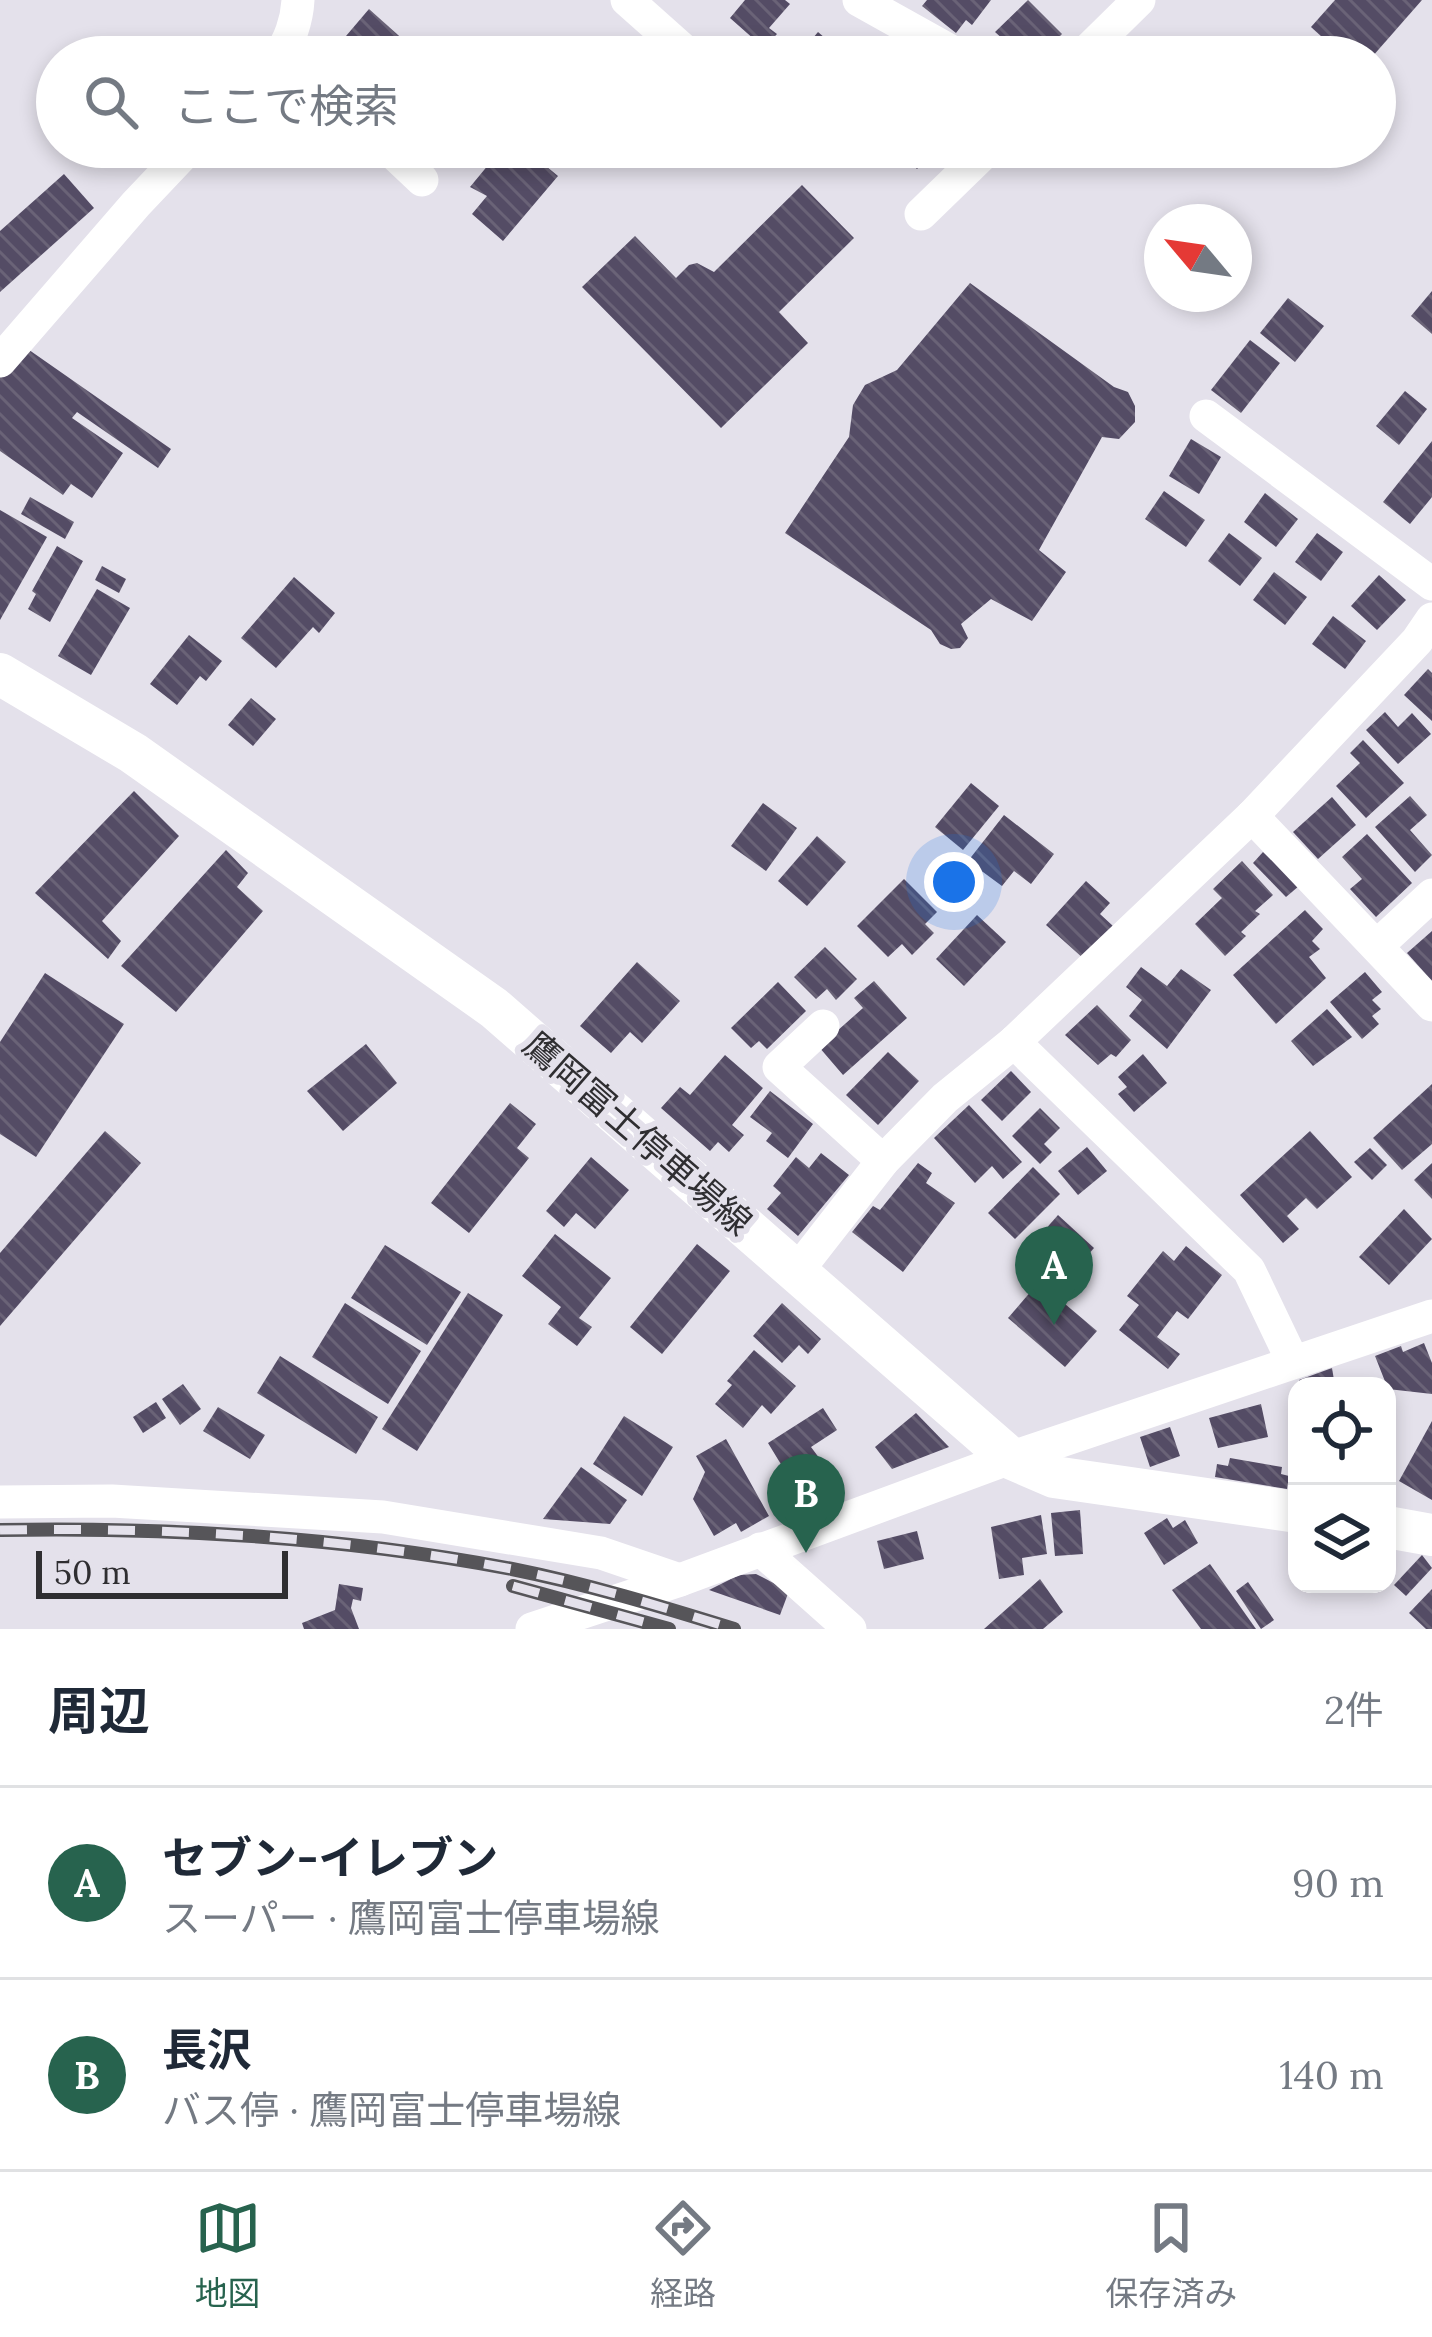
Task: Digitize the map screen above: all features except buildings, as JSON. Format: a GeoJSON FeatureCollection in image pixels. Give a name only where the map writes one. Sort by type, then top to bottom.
{"type":"FeatureCollection","features":[{"type":"Feature","properties":{"kind":"main road","name":"鷹岡富士停車場線"},"geometry":{"type":"LineString","coordinates":[[0,674],[133,753],[494,1008],[1010,1458],[1054,1477],[1288,1511]]}},
{"type":"Feature","properties":{"kind":"main road"},"geometry":{"type":"LineString","coordinates":[[1396,1529],[1432,1535]]}},
{"type":"Feature","properties":{"kind":"street"},"geometry":{"type":"LineString","coordinates":[[290,36],[298,0]]}},
{"type":"Feature","properties":{"kind":"street"},"geometry":{"type":"LineString","coordinates":[[627,0],[668,36]]}},
{"type":"Feature","properties":{"kind":"street"},"geometry":{"type":"LineString","coordinates":[[859,0],[923,36]]}},
{"type":"Feature","properties":{"kind":"street"},"geometry":{"type":"LineString","coordinates":[[1102,36],[1139,0]]}},
{"type":"Feature","properties":{"kind":"street"},"geometry":{"type":"LineString","coordinates":[[2,356],[171,168]]}},
{"type":"Feature","properties":{"kind":"street"},"geometry":{"type":"LineString","coordinates":[[409,168],[422,180]]}},
{"type":"Feature","properties":{"kind":"street"},"geometry":{"type":"LineString","coordinates":[[921,214],[968,168]]}},
{"type":"Feature","properties":{"kind":"street"},"geometry":{"type":"LineString","coordinates":[[1206,416],[1432,584]]}},
{"type":"Feature","properties":{"kind":"street"},"geometry":{"type":"LineString","coordinates":[[799,1270],[883,1161],[945,1098],[1014,1042],[1252,816],[1427,638]]}},
{"type":"Feature","properties":{"kind":"street"},"geometry":{"type":"LineString","coordinates":[[1252,816],[1432,1006]]}},
{"type":"Feature","properties":{"kind":"street"},"geometry":{"type":"LineString","coordinates":[[1378,945],[1432,895]]}},
{"type":"Feature","properties":{"kind":"street"},"geometry":{"type":"LineString","coordinates":[[823,1025],[778,1066],[883,1161]]}},
{"type":"Feature","properties":{"kind":"street"},"geometry":{"type":"LineString","coordinates":[[1014,1042],[1250,1270],[1293,1362]]}},
{"type":"Feature","properties":{"kind":"street"},"geometry":{"type":"LineString","coordinates":[[554,1626],[1010,1458],[1432,1316]]}},
{"type":"Feature","properties":{"kind":"street"},"geometry":{"type":"LineString","coordinates":[[0,1502],[112,1501],[383,1517],[601,1553],[680,1580]]}},
{"type":"Feature","properties":{"kind":"street"},"geometry":{"type":"LineString","coordinates":[[760,1549],[850,1629]]}},
{"type":"Feature","properties":{"kind":"railway"},"geometry":{"type":"LineString","coordinates":[[0,1530],[193,1533],[385,1549],[540,1575],[734,1629]]}},
{"type":"Feature","properties":{"kind":"railway"},"geometry":{"type":"LineString","coordinates":[[513,1586],[669,1629]]}},
{"type":"Feature","properties":{"kind":"place","name":"セブン-イレブン"},"geometry":{"type":"Point","coordinates":[1054,1325]}},
{"type":"Feature","properties":{"kind":"place","name":"長沢"},"geometry":{"type":"Point","coordinates":[806,1553]}}]}
